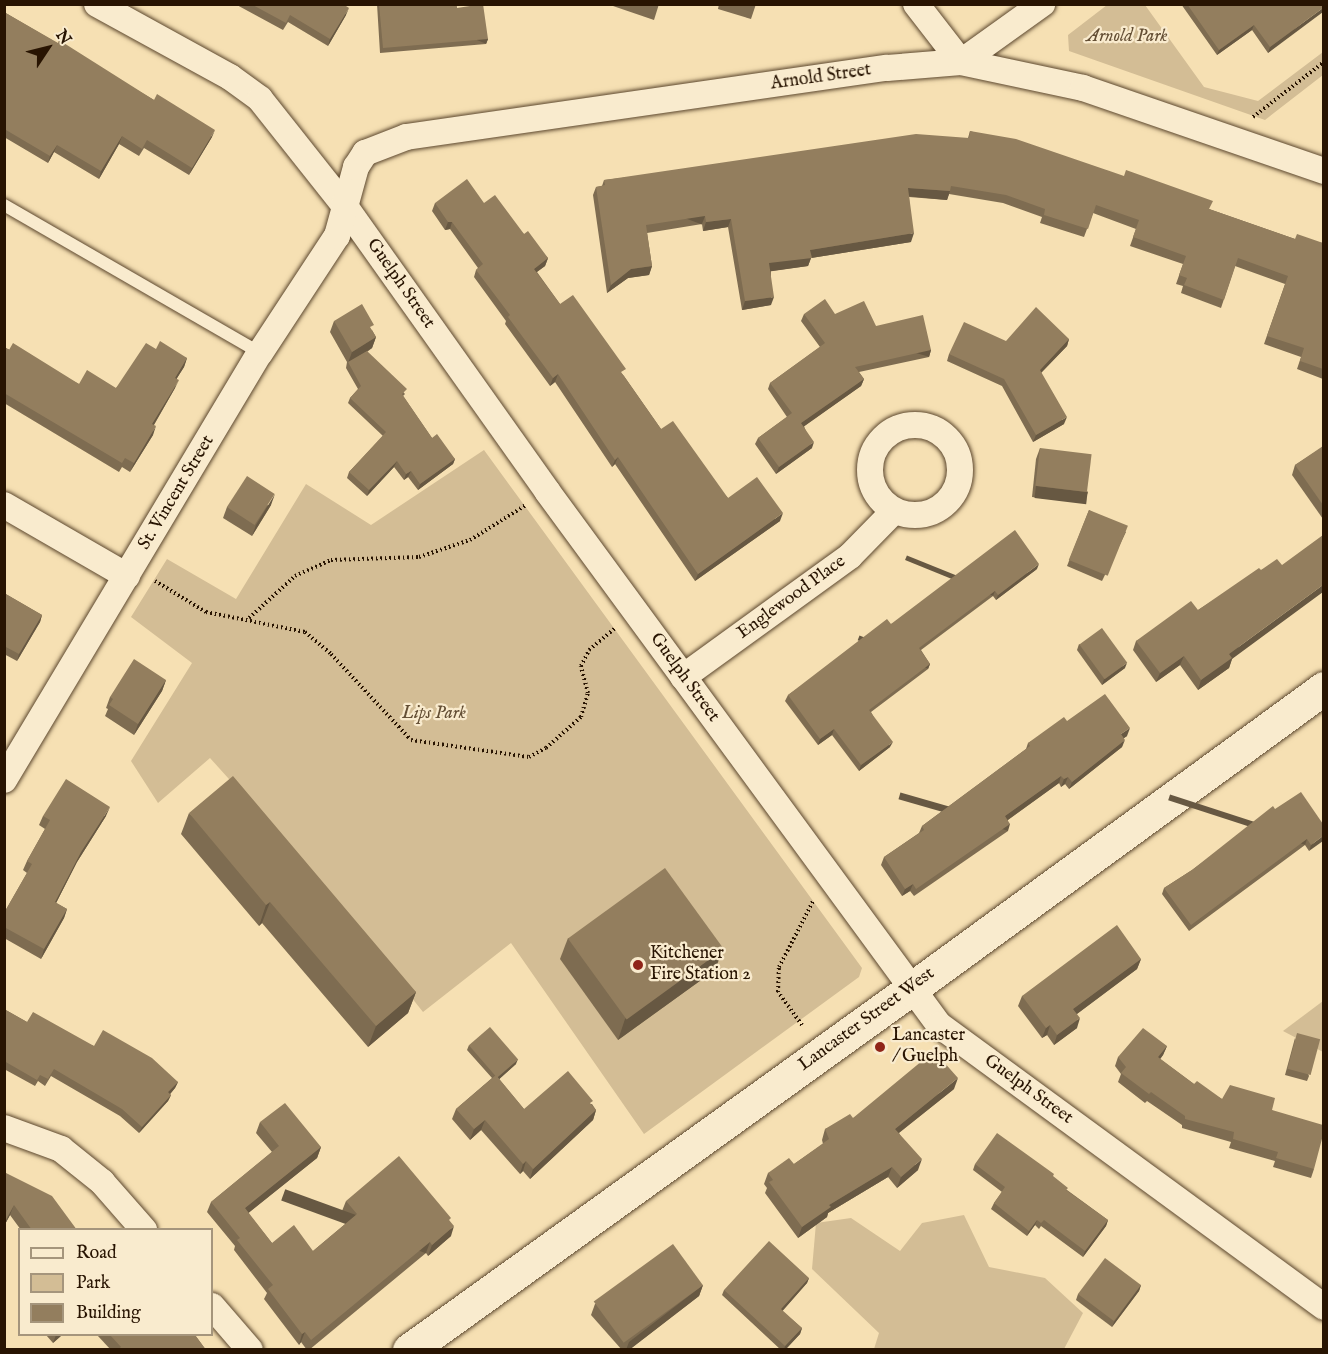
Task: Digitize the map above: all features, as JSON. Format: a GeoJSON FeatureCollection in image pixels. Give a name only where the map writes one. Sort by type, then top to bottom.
{"type":"FeatureCollection","features":[{"type":"Feature","properties":{"kind":"main road","name":"Lancaster Street West"},"geometry":{"type":"LineString","coordinates":[[409,1350],[911,989],[1323,688]]}},
{"type":"Feature","properties":{"kind":"street","name":"Guelph Street"},"geometry":{"type":"LineString","coordinates":[[97,4],[230,76],[260,99],[344,205],[683,676],[939,1025],[1323,1307]]}},
{"type":"Feature","properties":{"kind":"street"},"geometry":{"type":"LineString","coordinates":[[916,4],[961,62],[1042,4]]}},
{"type":"Feature","properties":{"kind":"street","name":"Arnold Street"},"geometry":{"type":"LineString","coordinates":[[344,205],[356,167],[365,153],[406,137],[887,68],[961,62],[1083,88],[1323,171]]}},
{"type":"Feature","properties":{"kind":"street","name":"St. Vincent Street"},"geometry":{"type":"LineString","coordinates":[[4,780],[260,353],[337,236],[344,205]]}},
{"type":"Feature","properties":{"kind":"street"},"geometry":{"type":"LineString","coordinates":[[4,505],[128,576]]}},
{"type":"Feature","properties":{"kind":"street","name":"Englewood Place"},"geometry":{"type":"LineString","coordinates":[[683,676],[850,556],[894,511]]}},
{"type":"Feature","properties":{"kind":"street"},"geometry":{"type":"LineString","coordinates":[[4,1128],[61,1149],[102,1182],[142,1228]]}},
{"type":"Feature","properties":{"kind":"street"},"geometry":{"type":"LineString","coordinates":[[213,1307],[250,1350]]}},
{"type":"Feature","properties":{"kind":"lane"},"geometry":{"type":"LineString","coordinates":[[4,205],[260,353]]}},
{"type":"Feature","properties":{"kind":"path"},"geometry":{"type":"LineString","coordinates":[[1249,120],[1323,62]]}},
{"type":"Feature","properties":{"kind":"path"},"geometry":{"type":"LineString","coordinates":[[249,618],[295,576],[331,560],[418,557],[470,540],[529,503]]}},
{"type":"Feature","properties":{"kind":"path"},"geometry":{"type":"LineString","coordinates":[[128,576],[160,582],[206,612],[249,618],[305,632],[331,654],[411,740],[529,758],[546,747],[581,717],[588,693],[581,666],[589,650],[617,626]]}},
{"type":"Feature","properties":{"kind":"path"},"geometry":{"type":"LineString","coordinates":[[802,1025],[778,992],[779,967],[814,898]]}},
{"type":"Feature","properties":{"kind":"green space","name":"Arnold Park"},"geometry":{"type":"Polygon","coordinates":[[[1107,5],[1145,5],[1204,87],[1258,101],[1323,52],[1323,75],[1265,120],[1069,51],[1068,35],[1107,5]]]}},
{"type":"Feature","properties":{"kind":"green space","name":"Lips Park"},"geometry":{"type":"Polygon","coordinates":[[[484,450],[862,968],[859,977],[644,1134],[511,943],[423,1012],[303,861],[210,758],[158,803],[131,761],[192,663],[131,617],[167,559],[236,599],[306,484],[371,525],[484,450]]]}},
{"type":"Feature","properties":{"kind":"green space"},"geometry":{"type":"Polygon","coordinates":[[[1323,1001],[1323,1052],[1283,1031],[1323,1001]]]}},
{"type":"Feature","properties":{"kind":"green space"},"geometry":{"type":"Polygon","coordinates":[[[964,1215],[989,1267],[1045,1278],[1083,1313],[1064,1349],[874,1349],[879,1333],[812,1269],[816,1223],[851,1218],[900,1251],[922,1223],[964,1215]]]}},
{"type":"Feature","properties":{"kind":"building"},"geometry":{"type":"Polygon","coordinates":[[[251,4],[343,4],[349,8],[330,39],[290,15],[286,23],[251,4]]]}},
{"type":"Feature","properties":{"kind":"building"},"geometry":{"type":"Polygon","coordinates":[[[379,4],[456,4],[457,8],[483,4],[488,39],[383,48],[379,4]]]}},
{"type":"Feature","properties":{"kind":"building"},"geometry":{"type":"Polygon","coordinates":[[[1187,4],[1323,4],[1323,8],[1270,47],[1254,25],[1219,50],[1187,4]]]}},
{"type":"Feature","properties":{"kind":"building"},"geometry":{"type":"Polygon","coordinates":[[[4,12],[58,43],[59,40],[154,100],[157,94],[215,130],[192,168],[147,140],[142,149],[122,136],[101,171],[57,145],[50,156],[6,130],[4,133],[4,12]]]}},
{"type":"Feature","properties":{"kind":"building"},"geometry":{"type":"Polygon","coordinates":[[[970,131],[1016,139],[1124,176],[1126,170],[1213,201],[1209,209],[1295,239],[1297,234],[1323,243],[1323,369],[1300,361],[1304,348],[1267,336],[1288,276],[1238,258],[1224,300],[1184,285],[1187,278],[1179,275],[1186,256],[1133,237],[1139,220],[1096,205],[1088,229],[1044,215],[1045,209],[1006,195],[951,186],[950,191],[908,188],[914,233],[810,250],[812,258],[769,263],[774,297],[745,301],[731,219],[706,222],[705,216],[646,225],[652,266],[631,269],[611,285],[596,187],[605,185],[604,180],[916,134],[969,138],[970,131]]]}},
{"type":"Feature","properties":{"kind":"building"},"geometry":{"type":"Polygon","coordinates":[[[467,179],[484,203],[495,195],[524,234],[528,231],[548,258],[534,269],[560,304],[573,295],[626,369],[621,372],[661,429],[673,421],[728,498],[757,477],[783,513],[698,574],[618,457],[615,460],[558,374],[553,378],[508,317],[510,315],[476,270],[483,264],[435,203],[467,179]]]}},
{"type":"Feature","properties":{"kind":"building"},"geometry":{"type":"Polygon","coordinates":[[[825,299],[835,314],[864,301],[876,326],[923,315],[931,350],[855,367],[864,379],[801,423],[814,442],[779,467],[758,438],[792,413],[770,383],[825,343],[804,314],[825,299]]]}},
{"type":"Feature","properties":{"kind":"building"},"geometry":{"type":"Polygon","coordinates":[[[362,304],[374,325],[370,327],[376,337],[352,352],[334,321],[362,304]]]}},
{"type":"Feature","properties":{"kind":"building"},"geometry":{"type":"Polygon","coordinates":[[[1036,307],[1069,339],[1040,370],[1067,417],[1036,435],[1004,379],[949,354],[964,322],[1006,341],[1036,307]]]}},
{"type":"Feature","properties":{"kind":"building"},"geometry":{"type":"Polygon","coordinates":[[[160,341],[187,358],[175,378],[179,380],[152,424],[156,426],[134,463],[125,458],[122,463],[4,393],[4,347],[9,350],[13,343],[79,384],[87,370],[116,388],[146,343],[156,349],[160,341]]]}},
{"type":"Feature","properties":{"kind":"building"},"geometry":{"type":"Polygon","coordinates":[[[367,351],[407,389],[402,394],[432,438],[437,434],[455,459],[420,484],[411,471],[406,474],[397,461],[369,490],[349,472],[386,432],[350,398],[361,386],[348,362],[367,351]]]}},
{"type":"Feature","properties":{"kind":"building"},"geometry":{"type":"Polygon","coordinates":[[[1323,446],[1323,505],[1295,465],[1323,446]]]}},
{"type":"Feature","properties":{"kind":"building"},"geometry":{"type":"Polygon","coordinates":[[[1040,448],[1092,454],[1087,492],[1035,486],[1040,448]]]}},
{"type":"Feature","properties":{"kind":"building"},"geometry":{"type":"Polygon","coordinates":[[[247,476],[275,494],[255,525],[227,507],[247,476]]]}},
{"type":"Feature","properties":{"kind":"building"},"geometry":{"type":"Polygon","coordinates":[[[1089,510],[1128,526],[1108,576],[1069,560],[1089,510]]]}},
{"type":"Feature","properties":{"kind":"building"},"geometry":{"type":"Polygon","coordinates":[[[1015,530],[1039,564],[998,595],[995,591],[919,648],[930,664],[869,710],[893,742],[861,765],[834,729],[820,739],[788,695],[887,619],[891,624],[1015,530]]]}},
{"type":"Feature","properties":{"kind":"building"},"geometry":{"type":"Polygon","coordinates":[[[1323,535],[1323,585],[1229,654],[1232,658],[1201,680],[1184,656],[1160,673],[1136,641],[1191,601],[1198,610],[1259,568],[1261,570],[1277,559],[1282,565],[1323,535]]]}},
{"type":"Feature","properties":{"kind":"building"},"geometry":{"type":"Polygon","coordinates":[[[4,593],[42,615],[19,654],[4,646],[4,593]]]}},
{"type":"Feature","properties":{"kind":"building"},"geometry":{"type":"Polygon","coordinates":[[[1102,628],[1127,663],[1105,679],[1079,644],[1102,628]]]}},
{"type":"Feature","properties":{"kind":"building"},"geometry":{"type":"Polygon","coordinates":[[[134,659],[166,680],[138,724],[109,705],[113,699],[110,697],[134,659]]]}},
{"type":"Feature","properties":{"kind":"building"},"geometry":{"type":"Polygon","coordinates":[[[1105,694],[1130,728],[1121,734],[1125,740],[1072,782],[1068,777],[1064,779],[1061,776],[1005,816],[1010,824],[916,889],[913,884],[905,889],[884,857],[924,830],[922,826],[1030,746],[1028,743],[1064,717],[1067,721],[1105,694]]]}},
{"type":"Feature","properties":{"kind":"building"},"geometry":{"type":"Polygon","coordinates":[[[233,776],[416,992],[376,1026],[270,902],[266,905],[189,813],[233,776]]]}},
{"type":"Feature","properties":{"kind":"building"},"geometry":{"type":"Polygon","coordinates":[[[66,779],[110,807],[81,852],[55,902],[67,909],[44,949],[4,927],[4,913],[32,864],[27,861],[50,820],[43,816],[66,779]]]}},
{"type":"Feature","properties":{"kind":"building"},"geometry":{"type":"Polygon","coordinates":[[[1301,792],[1323,824],[1323,836],[1311,845],[1307,839],[1191,925],[1164,888],[1192,870],[1273,806],[1275,809],[1301,792]]]}},
{"type":"Feature","properties":{"kind":"building","name":"Kitchener Fire Station 2"},"geometry":{"type":"Polygon","coordinates":[[[665,868],[724,949],[627,1019],[568,939],[665,868]]]}},
{"type":"Feature","properties":{"kind":"building"},"geometry":{"type":"Polygon","coordinates":[[[1117,925],[1141,959],[1073,1009],[1080,1018],[1057,1035],[1050,1025],[1046,1028],[1022,996],[1117,925]]]}},
{"type":"Feature","properties":{"kind":"building"},"geometry":{"type":"Polygon","coordinates":[[[4,1009],[27,1022],[33,1012],[94,1046],[103,1030],[152,1058],[178,1082],[168,1092],[171,1095],[142,1127],[122,1109],[54,1069],[48,1079],[40,1075],[37,1080],[4,1061],[4,1009]]]}},
{"type":"Feature","properties":{"kind":"building"},"geometry":{"type":"Polygon","coordinates":[[[490,1027],[518,1059],[497,1078],[469,1045],[490,1027]]]}},
{"type":"Feature","properties":{"kind":"building"},"geometry":{"type":"Polygon","coordinates":[[[1143,1028],[1167,1046],[1158,1057],[1194,1084],[1197,1081],[1222,1099],[1230,1085],[1275,1098],[1272,1110],[1323,1125],[1323,1135],[1314,1169],[1276,1158],[1278,1152],[1233,1139],[1234,1132],[1185,1119],[1185,1116],[1151,1092],[1149,1094],[1121,1073],[1126,1067],[1118,1057],[1143,1028]]]}},
{"type":"Feature","properties":{"kind":"building"},"geometry":{"type":"Polygon","coordinates":[[[1297,1033],[1320,1039],[1311,1075],[1287,1069],[1297,1033]]]}},
{"type":"Feature","properties":{"kind":"building"},"geometry":{"type":"Polygon","coordinates":[[[934,1051],[958,1078],[895,1129],[922,1159],[901,1177],[892,1167],[829,1205],[831,1207],[802,1227],[769,1182],[773,1180],[768,1173],[789,1158],[794,1164],[829,1139],[825,1129],[850,1114],[853,1118],[934,1051]]]}},
{"type":"Feature","properties":{"kind":"building"},"geometry":{"type":"Polygon","coordinates":[[[568,1071],[593,1101],[590,1103],[596,1110],[533,1169],[526,1161],[523,1164],[485,1120],[474,1129],[456,1109],[496,1075],[524,1109],[568,1071]]]}},
{"type":"Feature","properties":{"kind":"building"},"geometry":{"type":"Polygon","coordinates":[[[285,1103],[321,1147],[245,1208],[272,1243],[294,1225],[313,1251],[357,1214],[346,1201],[399,1156],[451,1218],[449,1220],[454,1226],[432,1245],[430,1242],[311,1340],[305,1332],[302,1334],[268,1289],[273,1285],[237,1240],[240,1238],[211,1202],[279,1146],[260,1122],[285,1103]]]}},
{"type":"Feature","properties":{"kind":"building"},"geometry":{"type":"Polygon","coordinates":[[[997,1133],[1054,1174],[1053,1176],[1068,1188],[1066,1190],[1108,1220],[1085,1251],[1044,1220],[1041,1223],[1037,1220],[1029,1231],[994,1203],[1005,1187],[975,1164],[997,1133]]]}},
{"type":"Feature","properties":{"kind":"building"},"geometry":{"type":"Polygon","coordinates":[[[4,1172],[52,1196],[76,1228],[31,1228],[14,1205],[4,1223],[4,1172]]]}},
{"type":"Feature","properties":{"kind":"building"},"geometry":{"type":"Polygon","coordinates":[[[769,1241],[809,1278],[781,1309],[802,1328],[785,1346],[724,1290],[769,1241]]]}},
{"type":"Feature","properties":{"kind":"building"},"geometry":{"type":"Polygon","coordinates":[[[673,1244],[703,1285],[624,1343],[594,1302],[673,1244]]]}},
{"type":"Feature","properties":{"kind":"building"},"geometry":{"type":"Polygon","coordinates":[[[1105,1258],[1141,1285],[1114,1321],[1078,1294],[1105,1258]]]}},
{"type":"Feature","properties":{"kind":"building"},"geometry":{"type":"Polygon","coordinates":[[[111,1336],[196,1336],[206,1350],[117,1350],[121,1347],[111,1336]]]}},
{"type":"Feature","properties":{"kind":"place","name":"Kitchener Fire Station 2"},"geometry":{"type":"Point","coordinates":[638,965]}},
{"type":"Feature","properties":{"kind":"place","name":"Lancaster / Guelph"},"geometry":{"type":"Point","coordinates":[880,1047]}}]}
